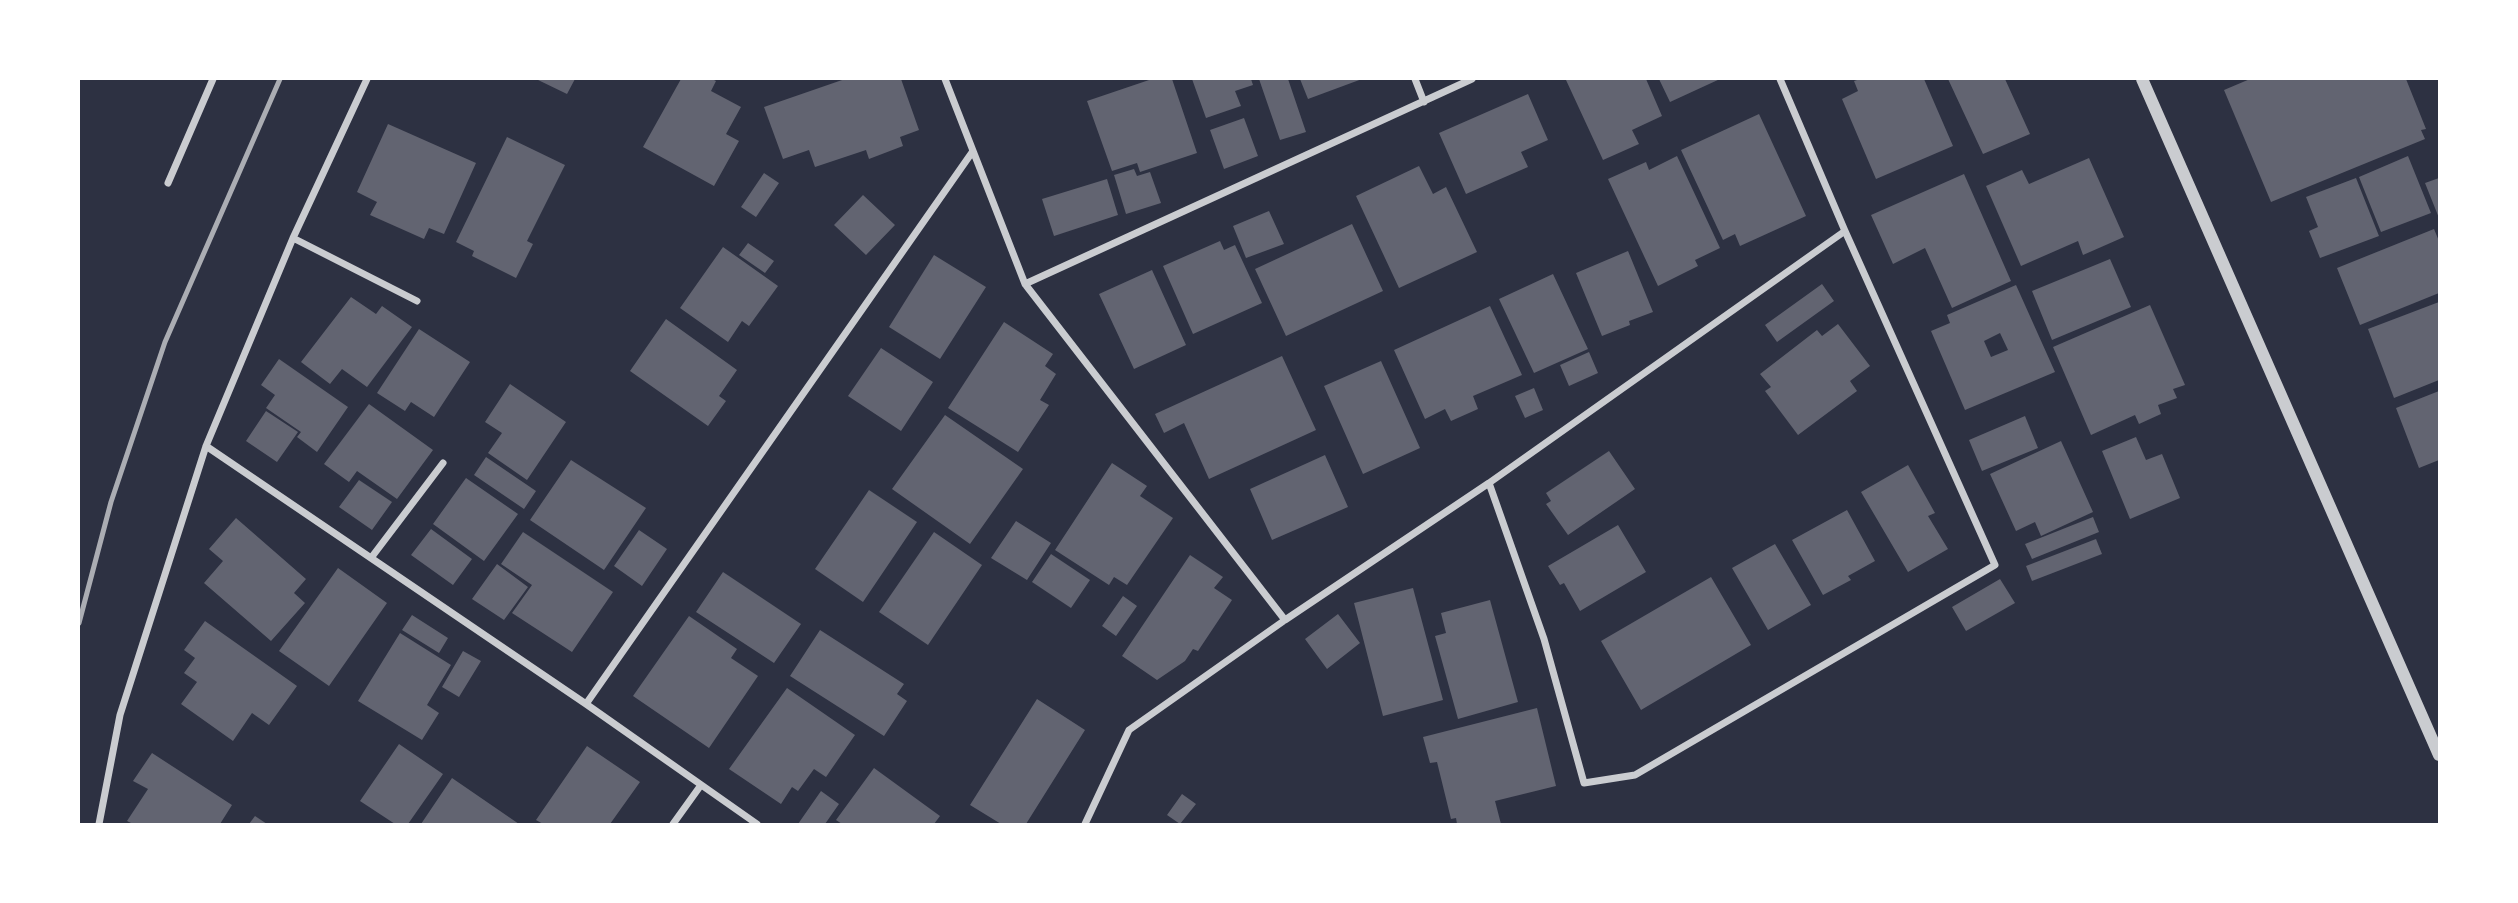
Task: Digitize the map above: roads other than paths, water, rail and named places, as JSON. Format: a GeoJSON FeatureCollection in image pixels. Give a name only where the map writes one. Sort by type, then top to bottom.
{"type":"FeatureCollection","features":[{"type":"Feature","properties":{"kind":"street"},"geometry":{"type":"LineString","coordinates":[[168,183],[213,79]]}},
{"type":"Feature","properties":{"kind":"street"},"geometry":{"type":"LineString","coordinates":[[99,824],[120,715],[206,446],[293,238],[367,79]]}},
{"type":"Feature","properties":{"kind":"street"},"geometry":{"type":"LineString","coordinates":[[945,79],[1025,284],[1285,620]]}},
{"type":"Feature","properties":{"kind":"street"},"geometry":{"type":"LineString","coordinates":[[1415,79],[1424,102]]}},
{"type":"Feature","properties":{"kind":"street"},"geometry":{"type":"LineString","coordinates":[[1025,284],[1472,79]]}},
{"type":"Feature","properties":{"kind":"street"},"geometry":{"type":"LineString","coordinates":[[1489,483],[1544,639],[1584,783],[1634,775],[1995,565],[1780,79]]}},
{"type":"Feature","properties":{"kind":"street"},"geometry":{"type":"LineString","coordinates":[[2142,79],[2439,755]]}},
{"type":"Feature","properties":{"kind":"street"},"geometry":{"type":"LineString","coordinates":[[586,704],[973,151]]}},
{"type":"Feature","properties":{"kind":"street"},"geometry":{"type":"LineString","coordinates":[[1086,824],[1129,730],[1285,620],[1489,483],[1845,231]]}},
{"type":"Feature","properties":{"kind":"street"},"geometry":{"type":"LineString","coordinates":[[293,238],[417,300]]}},
{"type":"Feature","properties":{"kind":"street"},"geometry":{"type":"LineString","coordinates":[[206,446],[586,704],[757,824]]}},
{"type":"Feature","properties":{"kind":"street"},"geometry":{"type":"LineString","coordinates":[[371,558],[443,463]]}},
{"type":"Feature","properties":{"kind":"street"},"geometry":{"type":"LineString","coordinates":[[673,824],[701,785]]}},
{"type":"Feature","properties":{"kind":"railway"},"geometry":{"type":"LineString","coordinates":[[79,623],[111,502],[165,342],[280,79]]}}]}
